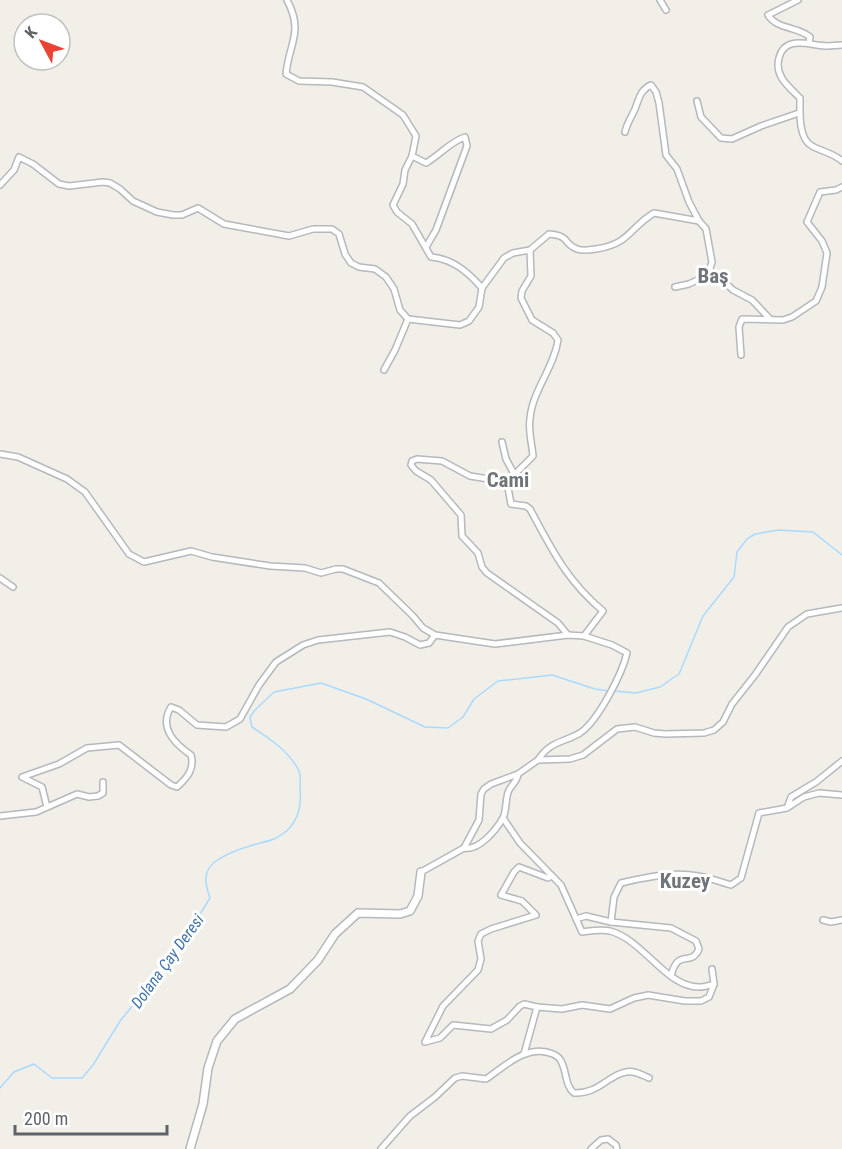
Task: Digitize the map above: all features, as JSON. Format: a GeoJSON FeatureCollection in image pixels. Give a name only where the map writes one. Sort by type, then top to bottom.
{"type":"FeatureCollection","features":[{"type":"Feature","properties":{"kind":"street"},"geometry":{"type":"LineString","coordinates":[[287,0],[294,13],[296,25],[286,74],[299,81],[332,82],[363,87],[403,115],[416,136],[403,184],[393,206],[396,212],[412,225],[431,257],[453,263],[469,273],[482,288]]}},
{"type":"Feature","properties":{"kind":"street"},"geometry":{"type":"LineString","coordinates":[[660,0],[666,10]]}},
{"type":"Feature","properties":{"kind":"street"},"geometry":{"type":"LineString","coordinates":[[798,0],[768,15],[774,22],[805,33],[810,38],[809,43]]}},
{"type":"Feature","properties":{"kind":"street"},"geometry":{"type":"LineString","coordinates":[[842,45],[792,43],[784,47],[777,63],[784,83],[800,98],[804,138],[809,145],[835,155],[842,161]]}},
{"type":"Feature","properties":{"kind":"street"},"geometry":{"type":"LineString","coordinates":[[625,132],[639,95],[651,85],[656,92],[659,104],[666,155],[677,169],[689,202],[706,229],[712,262],[708,275]]}},
{"type":"Feature","properties":{"kind":"street"},"geometry":{"type":"LineString","coordinates":[[697,101],[701,117],[721,138],[732,140],[761,126],[800,113]]}},
{"type":"Feature","properties":{"kind":"street"},"geometry":{"type":"LineString","coordinates":[[412,156],[426,163],[454,141],[465,137],[467,146],[436,230],[426,247]]}},
{"type":"Feature","properties":{"kind":"street"},"geometry":{"type":"LineString","coordinates":[[0,185],[14,170],[19,157],[33,164],[59,184],[69,186],[110,183],[133,201],[157,212],[182,215],[198,208],[224,224],[289,236],[313,229],[332,229],[339,234],[345,254],[351,262],[359,267],[375,269],[386,278],[394,289],[400,310],[408,319],[460,325],[469,321],[478,307],[482,288],[504,258],[513,253],[530,250],[549,234],[562,235],[577,249],[589,250],[606,248],[625,239],[644,219],[654,213],[699,221]]}},
{"type":"Feature","properties":{"kind":"street"},"geometry":{"type":"LineString","coordinates":[[741,355],[741,321],[744,318],[766,321],[783,320],[792,317],[816,301],[822,287],[827,253],[822,241],[809,226],[808,218],[820,192],[842,187]]}},
{"type":"Feature","properties":{"kind":"street"},"geometry":{"type":"LineString","coordinates":[[507,482],[532,456],[530,419],[535,398],[547,374],[558,340],[553,333],[532,320],[521,298],[531,276],[530,250]]}},
{"type":"Feature","properties":{"kind":"street"},"geometry":{"type":"LineString","coordinates":[[675,287],[708,275],[721,279],[734,290],[752,300],[770,319]]}},
{"type":"Feature","properties":{"kind":"street"},"geometry":{"type":"LineString","coordinates":[[384,370],[408,319]]}},
{"type":"Feature","properties":{"kind":"street"},"geometry":{"type":"LineString","coordinates":[[502,442],[506,459],[514,474]]}},
{"type":"Feature","properties":{"kind":"street"},"geometry":{"type":"LineString","coordinates":[[0,454],[18,458],[67,479],[86,492],[129,554],[144,562],[190,551],[212,557],[305,568],[321,573],[336,568],[343,569],[379,583],[423,628],[435,635],[495,644],[568,635],[584,636],[612,645],[627,653],[604,706],[584,730],[551,745],[544,750],[538,760],[518,774],[484,789],[481,794],[479,820],[464,848]]}},
{"type":"Feature","properties":{"kind":"street"},"geometry":{"type":"LineString","coordinates":[[507,482],[470,476],[442,461],[417,459],[412,461],[411,465],[431,480],[461,515],[462,536],[478,553],[482,567],[487,573],[558,623],[568,635]]}},
{"type":"Feature","properties":{"kind":"street"},"geometry":{"type":"LineString","coordinates":[[507,482],[511,504],[526,506],[530,509],[571,580],[603,611],[584,636]]}},
{"type":"Feature","properties":{"kind":"street"},"geometry":{"type":"LineString","coordinates":[[0,578],[13,587]]}},
{"type":"Feature","properties":{"kind":"street"},"geometry":{"type":"LineString","coordinates":[[538,760],[570,759],[583,755],[612,732],[625,727],[665,734],[704,733],[714,730],[723,722],[732,704],[788,627],[807,614],[842,608]]}},
{"type":"Feature","properties":{"kind":"street"},"geometry":{"type":"LineString","coordinates":[[46,807],[42,787],[22,777],[59,764],[87,748],[119,745],[171,785],[177,787],[191,770],[193,762],[191,755],[177,745],[169,734],[168,713],[171,708],[179,710],[197,725],[226,727],[240,719],[259,685],[276,662],[303,645],[318,640],[390,632],[420,645],[429,643],[435,635]]}},
{"type":"Feature","properties":{"kind":"street"},"geometry":{"type":"LineString","coordinates":[[787,808],[791,797],[816,782],[842,761]]}},
{"type":"Feature","properties":{"kind":"street"},"geometry":{"type":"LineString","coordinates":[[189,1149],[203,1104],[208,1068],[217,1041],[235,1019],[290,989],[318,960],[335,934],[358,913],[400,914],[411,911],[418,896],[421,872],[464,848],[477,847],[483,843],[503,818],[508,791],[517,780],[518,774]]}},
{"type":"Feature","properties":{"kind":"street"},"geometry":{"type":"LineString","coordinates":[[0,816],[36,812],[77,794],[89,797],[98,796],[103,793],[103,782]]}},
{"type":"Feature","properties":{"kind":"street"},"geometry":{"type":"LineString","coordinates":[[611,922],[614,897],[621,883],[676,874],[697,875],[731,885],[741,878],[759,813],[787,808],[804,797],[819,793],[842,795]]}},
{"type":"Feature","properties":{"kind":"street"},"geometry":{"type":"LineString","coordinates":[[503,818],[520,843],[561,885],[582,932],[607,930],[633,942],[677,981],[700,987],[714,984]]}},
{"type":"Feature","properties":{"kind":"street"},"geometry":{"type":"LineString","coordinates":[[552,876],[548,879],[519,867],[514,872],[501,895],[522,901],[536,915],[481,934],[478,941],[481,959],[478,970],[442,1006],[425,1042],[440,1038],[453,1025],[491,1029],[507,1020],[520,1006],[525,1004],[562,1009],[582,1005],[610,1009],[634,998],[648,995],[701,1001],[710,997],[714,984],[712,969]]}},
{"type":"Feature","properties":{"kind":"street"},"geometry":{"type":"LineString","coordinates":[[576,919],[586,916],[611,922],[671,928],[696,941],[699,949],[697,954],[674,963],[672,976]]}},
{"type":"Feature","properties":{"kind":"street"},"geometry":{"type":"LineString","coordinates":[[823,921],[842,920]]}},
{"type":"Feature","properties":{"kind":"street"},"geometry":{"type":"LineString","coordinates":[[524,1054],[537,1006]]}},
{"type":"Feature","properties":{"kind":"street"},"geometry":{"type":"LineString","coordinates":[[381,1149],[410,1116],[455,1078],[462,1076],[486,1079],[524,1054],[542,1049],[558,1056],[563,1064],[568,1086],[574,1093],[595,1089],[626,1072],[636,1072],[649,1078]]}},
{"type":"Feature","properties":{"kind":"street"},"geometry":{"type":"LineString","coordinates":[[591,1149],[601,1140],[608,1140],[616,1145],[616,1149]]}},
{"type":"Feature","properties":{"kind":"waterway","name":"Dolana Çay Deresi"},"geometry":{"type":"LineString","coordinates":[[614,691],[636,693],[660,687],[679,674],[703,616],[734,577],[737,552],[747,539],[755,534],[778,530],[813,532],[842,555]]}},
{"type":"Feature","properties":{"kind":"waterway","name":"Dolana Çay Deresi"},"geometry":{"type":"LineString","coordinates":[[0,1088],[14,1072],[34,1064],[52,1078],[82,1078],[93,1065],[120,1021],[176,953],[210,898],[206,878],[208,869],[237,850],[276,838],[293,824],[300,804],[299,771],[285,752],[252,727],[250,717],[274,692],[321,683],[366,699],[425,727],[448,728],[463,717],[474,699],[498,681],[552,675],[595,689],[609,691]]}},
{"type":"Feature","properties":{"kind":"district","name":"Baş"},"geometry":{"type":"Point","coordinates":[713,276]}},
{"type":"Feature","properties":{"kind":"district","name":"Cami"},"geometry":{"type":"Point","coordinates":[508,480]}},
{"type":"Feature","properties":{"kind":"district","name":"Kuzey"},"geometry":{"type":"Point","coordinates":[685,881]}}]}
